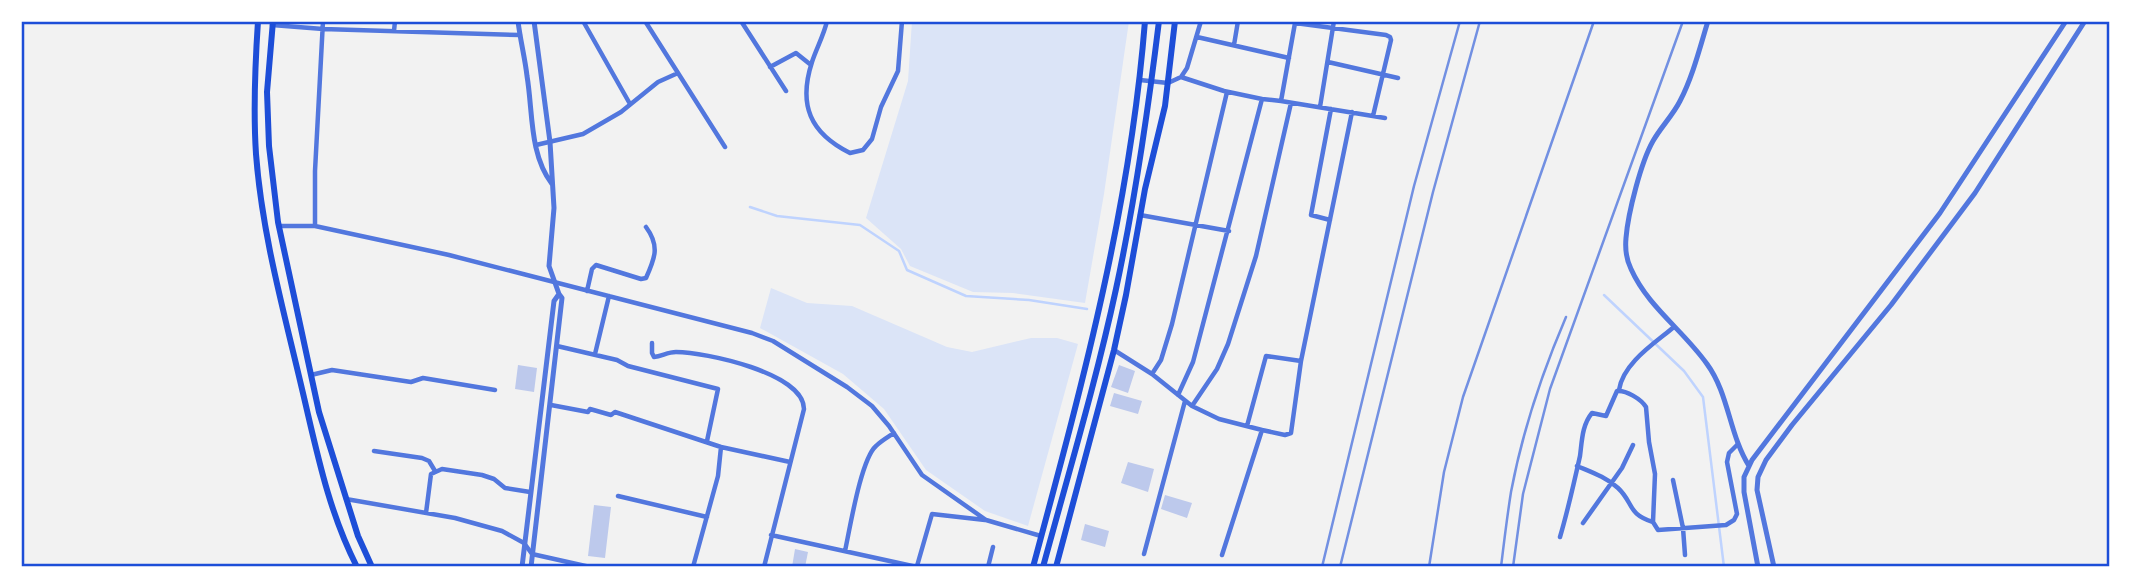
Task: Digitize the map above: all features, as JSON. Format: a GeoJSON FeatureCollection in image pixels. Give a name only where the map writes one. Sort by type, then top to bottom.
{"type":"FeatureCollection","features":[{"type":"Feature","properties":{"kind":"main road"},"geometry":{"type":"LineString","coordinates":[[258,21],[254,93],[256,154],[262,205],[276,279],[329,501],[357,567]]}},
{"type":"Feature","properties":{"kind":"main road"},"geometry":{"type":"LineString","coordinates":[[1033,567],[1092,347],[1120,216],[1140,80],[1145,21]]}},
{"type":"Feature","properties":{"kind":"main road"},"geometry":{"type":"LineString","coordinates":[[1043,567],[1116,288],[1144,132],[1159,21]]}},
{"type":"Feature","properties":{"kind":"main road"},"geometry":{"type":"LineString","coordinates":[[1056,567],[1114,350],[1145,189],[1156,148],[1168,83],[1175,21]]}},
{"type":"Feature","properties":{"kind":"main road"},"geometry":{"type":"LineString","coordinates":[[272,23],[267,106],[279,226],[319,412],[345,498],[372,567]]}},
{"type":"Feature","properties":{"kind":"street"},"geometry":{"type":"LineString","coordinates":[[315,226],[315,171],[323,21]]}},
{"type":"Feature","properties":{"kind":"street"},"geometry":{"type":"LineString","coordinates":[[394,21],[394,31]]}},
{"type":"Feature","properties":{"kind":"street"},"geometry":{"type":"LineString","coordinates":[[518,21],[536,145],[543,173],[551,184]]}},
{"type":"Feature","properties":{"kind":"street"},"geometry":{"type":"LineString","coordinates":[[531,567],[562,298],[549,266],[554,208],[550,142],[534,21]]}},
{"type":"Feature","properties":{"kind":"street"},"geometry":{"type":"LineString","coordinates":[[583,21],[630,104]]}},
{"type":"Feature","properties":{"kind":"street"},"geometry":{"type":"LineString","coordinates":[[645,21],[725,147]]}},
{"type":"Feature","properties":{"kind":"street"},"geometry":{"type":"LineString","coordinates":[[741,21],[786,91]]}},
{"type":"Feature","properties":{"kind":"street"},"geometry":{"type":"LineString","coordinates":[[827,21],[811,65],[805,101],[824,138],[850,153],[863,150],[872,139],[881,107],[898,71],[902,21]]}},
{"type":"Feature","properties":{"kind":"street"},"geometry":{"type":"LineString","coordinates":[[1140,80],[1168,83],[1181,77],[1187,68],[1201,21]]}},
{"type":"Feature","properties":{"kind":"street"},"geometry":{"type":"LineString","coordinates":[[1234,45],[1238,21]]}},
{"type":"Feature","properties":{"kind":"street"},"geometry":{"type":"LineString","coordinates":[[1320,107],[1334,21]]}},
{"type":"Feature","properties":{"kind":"street"},"geometry":{"type":"LineString","coordinates":[[1708,21],[1680,102],[1652,142],[1626,239],[1626,255],[1636,279],[1657,309],[1707,364],[1720,386],[1737,445],[1749,466]]}},
{"type":"Feature","properties":{"kind":"street"},"geometry":{"type":"LineString","coordinates":[[1758,567],[1744,492],[1744,477],[1749,466],[1940,214],[2066,21]]}},
{"type":"Feature","properties":{"kind":"street"},"geometry":{"type":"LineString","coordinates":[[1774,567],[1757,491],[1758,477],[1766,460],[1891,305],[1975,193],[2085,21]]}},
{"type":"Feature","properties":{"kind":"street"},"geometry":{"type":"LineString","coordinates":[[272,23],[323,29],[520,35]]}},
{"type":"Feature","properties":{"kind":"street"},"geometry":{"type":"LineString","coordinates":[[1282,102],[1295,23],[1333,28],[1390,37],[1373,116]]}},
{"type":"Feature","properties":{"kind":"street"},"geometry":{"type":"LineString","coordinates":[[1197,37],[1289,58]]}},
{"type":"Feature","properties":{"kind":"street"},"geometry":{"type":"LineString","coordinates":[[770,67],[796,53],[811,65]]}},
{"type":"Feature","properties":{"kind":"street"},"geometry":{"type":"LineString","coordinates":[[1328,62],[1398,78]]}},
{"type":"Feature","properties":{"kind":"street"},"geometry":{"type":"LineString","coordinates":[[536,145],[583,134],[630,104],[658,82],[678,73]]}},
{"type":"Feature","properties":{"kind":"street"},"geometry":{"type":"LineString","coordinates":[[1181,77],[1227,92],[1385,118]]}},
{"type":"Feature","properties":{"kind":"street"},"geometry":{"type":"LineString","coordinates":[[1152,374],[1161,360],[1172,324],[1227,92]]}},
{"type":"Feature","properties":{"kind":"street"},"geometry":{"type":"LineString","coordinates":[[1178,395],[1193,362],[1262,99]]}},
{"type":"Feature","properties":{"kind":"street"},"geometry":{"type":"LineString","coordinates":[[1192,406],[1217,369],[1228,344],[1256,256],[1291,103]]}},
{"type":"Feature","properties":{"kind":"street"},"geometry":{"type":"LineString","coordinates":[[1330,220],[1311,215],[1331,109]]}},
{"type":"Feature","properties":{"kind":"street"},"geometry":{"type":"LineString","coordinates":[[1114,350],[1152,374],[1192,406],[1219,419],[1285,435],[1291,433],[1301,361],[1352,112]]}},
{"type":"Feature","properties":{"kind":"street"},"geometry":{"type":"LineString","coordinates":[[1140,215],[1229,231]]}},
{"type":"Feature","properties":{"kind":"street"},"geometry":{"type":"LineString","coordinates":[[279,226],[315,226],[449,255],[752,333],[773,341],[847,387],[872,406],[922,475],[986,520]]}},
{"type":"Feature","properties":{"kind":"street"},"geometry":{"type":"LineString","coordinates":[[587,290],[592,269],[596,265],[640,279],[646,278],[656,247],[646,227]]}},
{"type":"Feature","properties":{"kind":"street"},"geometry":{"type":"LineString","coordinates":[[522,567],[554,301],[559,295]]}},
{"type":"Feature","properties":{"kind":"street"},"geometry":{"type":"LineString","coordinates":[[595,354],[608,296]]}},
{"type":"Feature","properties":{"kind":"street"},"geometry":{"type":"LineString","coordinates":[[1560,537],[1589,417],[1594,413],[1606,416],[1615,392],[1619,390],[1629,369],[1674,327]]}},
{"type":"Feature","properties":{"kind":"street"},"geometry":{"type":"LineString","coordinates":[[652,343],[654,357],[671,352],[716,357],[755,368],[784,382],[799,393],[804,410],[764,567]]}},
{"type":"Feature","properties":{"kind":"street"},"geometry":{"type":"LineString","coordinates":[[557,346],[718,389],[707,441]]}},
{"type":"Feature","properties":{"kind":"street"},"geometry":{"type":"LineString","coordinates":[[1247,426],[1266,356],[1301,361]]}},
{"type":"Feature","properties":{"kind":"street"},"geometry":{"type":"LineString","coordinates":[[311,375],[332,370],[411,382],[423,378],[495,390]]}},
{"type":"Feature","properties":{"kind":"street"},"geometry":{"type":"LineString","coordinates":[[1619,390],[1639,399],[1646,407],[1655,474],[1653,522]]}},
{"type":"Feature","properties":{"kind":"street"},"geometry":{"type":"LineString","coordinates":[[1144,554],[1185,401]]}},
{"type":"Feature","properties":{"kind":"street"},"geometry":{"type":"LineString","coordinates":[[551,404],[588,412],[590,409],[611,415],[615,412],[721,447],[790,462]]}},
{"type":"Feature","properties":{"kind":"street"},"geometry":{"type":"LineString","coordinates":[[1222,555],[1262,430]]}},
{"type":"Feature","properties":{"kind":"street"},"geometry":{"type":"LineString","coordinates":[[845,551],[859,484],[868,459],[874,447],[894,433]]}},
{"type":"Feature","properties":{"kind":"street"},"geometry":{"type":"LineString","coordinates":[[1583,523],[1622,468],[1633,445]]}},
{"type":"Feature","properties":{"kind":"street"},"geometry":{"type":"LineString","coordinates":[[1577,466],[1611,482],[1620,490],[1634,513],[1653,522],[1658,530],[1726,525],[1734,520],[1737,514],[1727,462],[1729,453],[1737,445]]}},
{"type":"Feature","properties":{"kind":"street"},"geometry":{"type":"LineString","coordinates":[[693,567],[718,476],[721,447]]}},
{"type":"Feature","properties":{"kind":"street"},"geometry":{"type":"LineString","coordinates":[[374,451],[422,458],[429,461],[435,471]]}},
{"type":"Feature","properties":{"kind":"street"},"geometry":{"type":"LineString","coordinates":[[426,513],[431,474],[442,469],[482,475],[505,488],[530,492]]}},
{"type":"Feature","properties":{"kind":"street"},"geometry":{"type":"LineString","coordinates":[[1673,480],[1683,528],[1685,555]]}},
{"type":"Feature","properties":{"kind":"street"},"geometry":{"type":"LineString","coordinates":[[618,496],[707,517]]}},
{"type":"Feature","properties":{"kind":"street"},"geometry":{"type":"LineString","coordinates":[[345,498],[502,531],[524,542],[532,554],[590,567]]}},
{"type":"Feature","properties":{"kind":"street"},"geometry":{"type":"LineString","coordinates":[[771,535],[917,567],[932,514],[986,520],[1041,537]]}},
{"type":"Feature","properties":{"kind":"street"},"geometry":{"type":"LineString","coordinates":[[988,567],[993,547]]}},
{"type":"Feature","properties":{"kind":"shaded area"},"geometry":{"type":"Polygon","coordinates":[[[912,21],[1129,21],[1085,303],[1013,293],[973,292],[910,266],[901,249],[866,218],[908,81],[912,21]]]}},
{"type":"Feature","properties":{"kind":"shaded area"},"geometry":{"type":"Polygon","coordinates":[[[771,288],[807,303],[852,306],[947,347],[972,352],[1031,338],[1057,338],[1078,344],[1028,526],[985,511],[926,470],[884,409],[843,374],[760,328],[771,288]]]}},
{"type":"Feature","properties":{"kind":"building"},"geometry":{"type":"Polygon","coordinates":[[[518,365],[537,368],[534,392],[515,389],[518,365]]]}},
{"type":"Feature","properties":{"kind":"building"},"geometry":{"type":"Polygon","coordinates":[[[1119,365],[1135,371],[1128,393],[1111,387],[1119,365]]]}},
{"type":"Feature","properties":{"kind":"building"},"geometry":{"type":"Polygon","coordinates":[[[1114,393],[1142,401],[1138,414],[1110,406],[1114,393]]]}},
{"type":"Feature","properties":{"kind":"building"},"geometry":{"type":"Polygon","coordinates":[[[1128,462],[1154,469],[1148,492],[1121,483],[1128,462]]]}},
{"type":"Feature","properties":{"kind":"building"},"geometry":{"type":"Polygon","coordinates":[[[1165,495],[1192,503],[1187,518],[1161,509],[1165,495]]]}},
{"type":"Feature","properties":{"kind":"building"},"geometry":{"type":"Polygon","coordinates":[[[594,505],[611,507],[605,558],[588,556],[594,505]]]}},
{"type":"Feature","properties":{"kind":"building"},"geometry":{"type":"Polygon","coordinates":[[[1085,524],[1109,531],[1105,547],[1081,540],[1085,524]]]}},
{"type":"Feature","properties":{"kind":"building"},"geometry":{"type":"Polygon","coordinates":[[[795,549],[808,552],[805,567],[792,567],[795,549]]]}},
{"type":"Feature","properties":{"kind":"waterway"},"geometry":{"type":"LineString","coordinates":[[750,207],[777,216],[860,225],[899,251],[907,270],[966,296],[1029,300],[1087,309]]}},
{"type":"Feature","properties":{"kind":"waterway"},"geometry":{"type":"LineString","coordinates":[[1604,295],[1684,371],[1703,397],[1724,567]]}},
{"type":"Feature","properties":{"kind":"railway"},"geometry":{"type":"LineString","coordinates":[[1322,567],[1414,186],[1460,21]]}},
{"type":"Feature","properties":{"kind":"railway"},"geometry":{"type":"LineString","coordinates":[[1340,567],[1433,192],[1480,21]]}},
{"type":"Feature","properties":{"kind":"railway"},"geometry":{"type":"LineString","coordinates":[[1429,567],[1444,472],[1463,397],[1594,21]]}},
{"type":"Feature","properties":{"kind":"railway"},"geometry":{"type":"LineString","coordinates":[[1513,567],[1523,494],[1550,389],[1683,21]]}},
{"type":"Feature","properties":{"kind":"railway"},"geometry":{"type":"LineString","coordinates":[[1501,567],[1511,492],[1521,448],[1541,381],[1566,317]]}}]}
